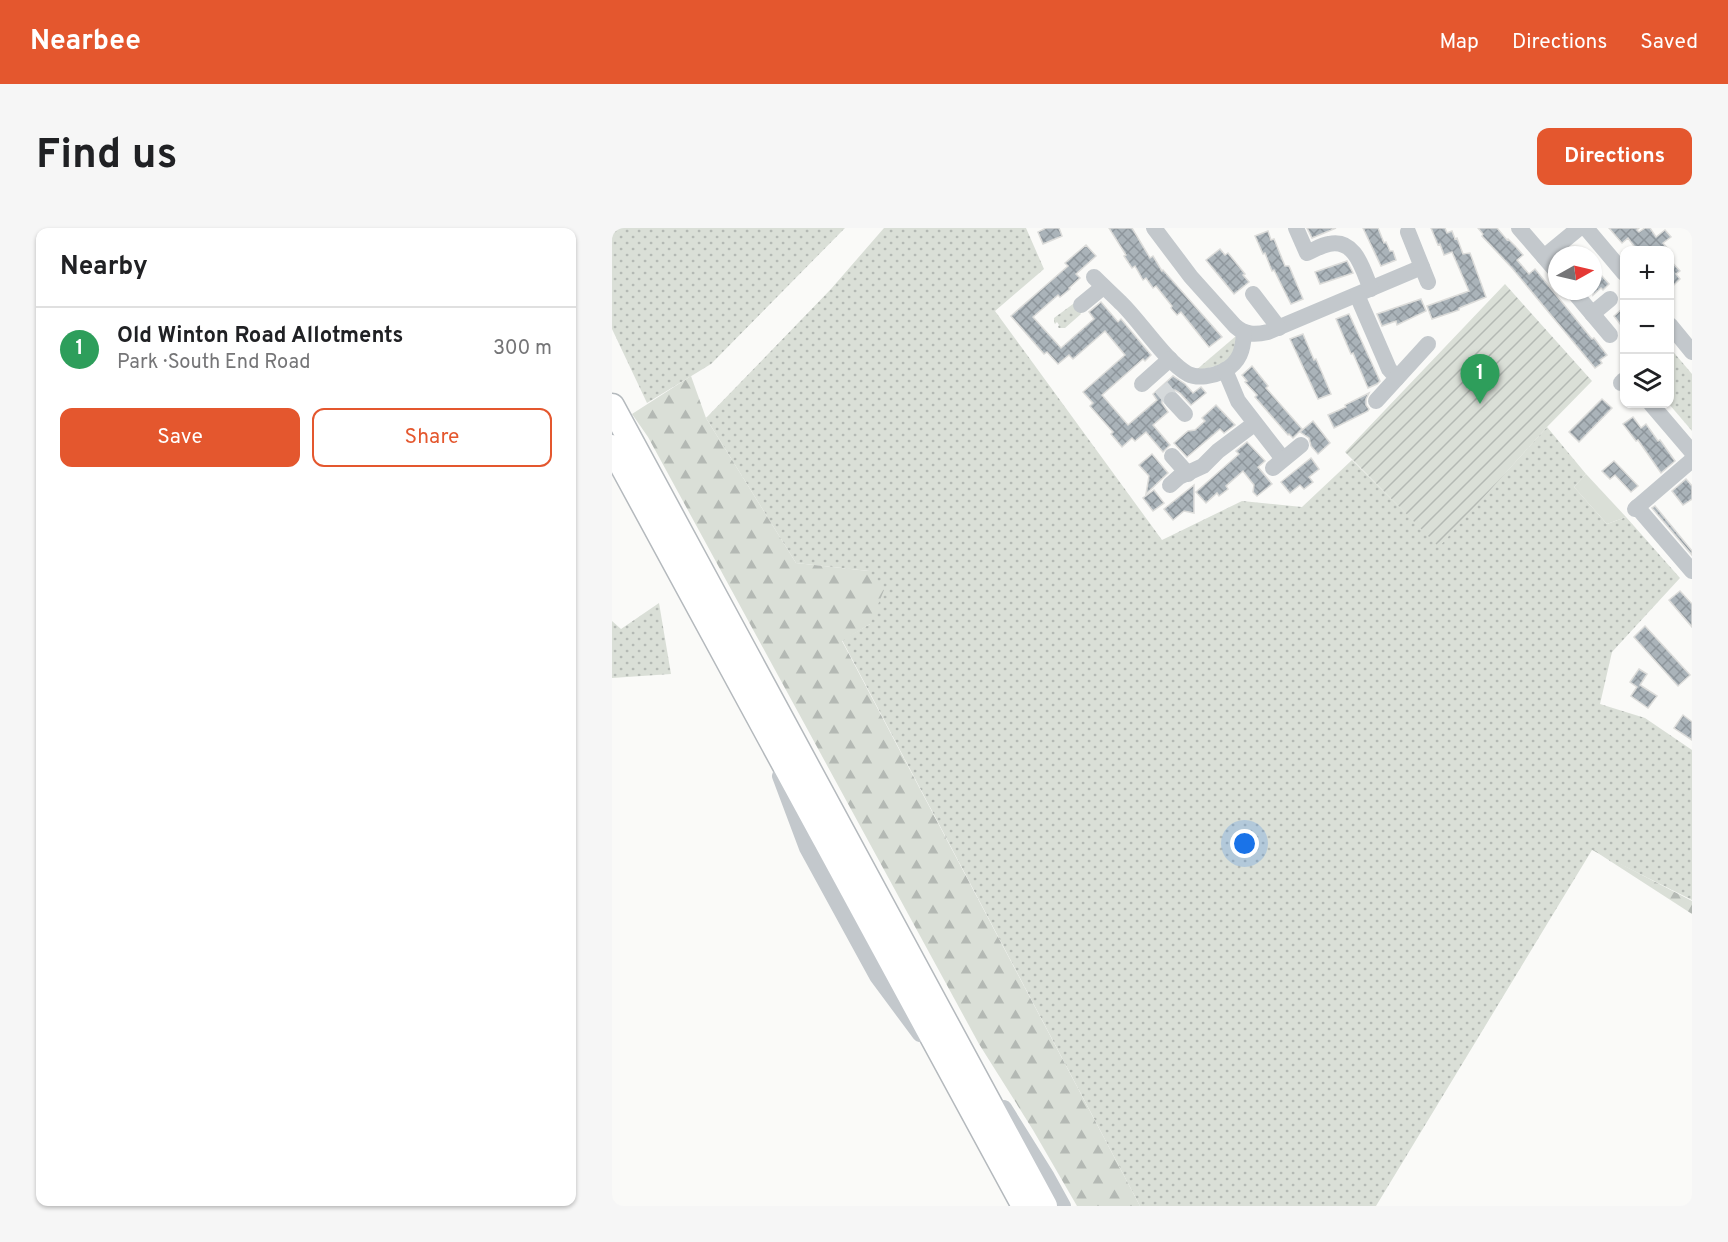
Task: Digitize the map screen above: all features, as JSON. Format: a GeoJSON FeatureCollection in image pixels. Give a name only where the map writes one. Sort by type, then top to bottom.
{"type":"FeatureCollection","features":[{"type":"Feature","properties":{"kind":"highway"},"geometry":{"type":"LineString","coordinates":[[612,406],[1045,1206]]}},
{"type":"Feature","properties":{"kind":"highway"},"geometry":{"type":"LineString","coordinates":[[612,447],[1024,1206]]}},
{"type":"Feature","properties":{"kind":"street"},"geometry":{"type":"LineString","coordinates":[[1154,228],[1191,277],[1235,326],[1244,333],[1261,334],[1364,292],[1425,274],[1408,232]]}},
{"type":"Feature","properties":{"kind":"street"},"geometry":{"type":"LineString","coordinates":[[1296,228],[1307,253],[1329,236],[1356,254],[1364,292],[1389,369],[1401,373]]}},
{"type":"Feature","properties":{"kind":"street"},"geometry":{"type":"LineString","coordinates":[[1520,228],[1548,262]]}},
{"type":"Feature","properties":{"kind":"street"},"geometry":{"type":"LineString","coordinates":[[1544,257],[1579,228]]}},
{"type":"Feature","properties":{"kind":"street"},"geometry":{"type":"LineString","coordinates":[[1586,228],[1620,268]]}},
{"type":"Feature","properties":{"kind":"street"},"geometry":{"type":"LineString","coordinates":[[1081,305],[1099,282],[1122,303],[1170,359],[1193,376],[1204,376],[1225,370],[1241,354],[1244,333]]}},
{"type":"Feature","properties":{"kind":"street"},"geometry":{"type":"LineString","coordinates":[[1253,294],[1279,328]]}},
{"type":"Feature","properties":{"kind":"street"},"geometry":{"type":"LineString","coordinates":[[1593,314],[1610,299]]}},
{"type":"Feature","properties":{"kind":"street"},"geometry":{"type":"LineString","coordinates":[[1581,300],[1610,335]]}},
{"type":"Feature","properties":{"kind":"street"},"geometry":{"type":"LineString","coordinates":[[1674,332],[1692,352]]}},
{"type":"Feature","properties":{"kind":"street"},"geometry":{"type":"LineString","coordinates":[[1376,401],[1428,345]]}},
{"type":"Feature","properties":{"kind":"street"},"geometry":{"type":"LineString","coordinates":[[1170,359],[1156,386],[1185,414]]}},
{"type":"Feature","properties":{"kind":"street"},"geometry":{"type":"LineString","coordinates":[[1225,370],[1238,401],[1278,464],[1301,445]]}},
{"type":"Feature","properties":{"kind":"street"},"geometry":{"type":"LineString","coordinates":[[1654,408],[1692,452]]}},
{"type":"Feature","properties":{"kind":"street"},"geometry":{"type":"LineString","coordinates":[[1170,485],[1179,477],[1203,466],[1254,423]]}},
{"type":"Feature","properties":{"kind":"street"},"geometry":{"type":"LineString","coordinates":[[1172,456],[1188,474]]}},
{"type":"Feature","properties":{"kind":"street"},"geometry":{"type":"LineString","coordinates":[[1692,460],[1636,508],[1692,571]]}},
{"type":"Feature","properties":{"kind":"street"},"geometry":{"type":"LineString","coordinates":[[951,1031],[992,1088],[1063,1206]]}},
{"type":"Feature","properties":{"kind":"green space"},"geometry":{"type":"Polygon","coordinates":[[[612,228],[845,228],[711,364],[647,403],[612,329],[612,228]]]}},
{"type":"Feature","properties":{"kind":"green space"},"geometry":{"type":"Polygon","coordinates":[[[884,228],[1026,228],[1044,269],[995,311],[1162,540],[1242,501],[1302,507],[1352,460],[1439,546],[1547,427],[1586,474],[1574,487],[1607,524],[1626,517],[1680,578],[1612,652],[1600,704],[1645,718],[1692,750],[1692,900],[1592,850],[1376,1206],[1140,1206],[842,640],[870,624],[869,571],[796,563],[706,418],[831,289],[884,228]]]}},
{"type":"Feature","properties":{"kind":"green space"},"geometry":{"type":"Polygon","coordinates":[[[1505,284],[1592,381],[1547,427],[1439,547],[1345,452],[1505,284]]]}},
{"type":"Feature","properties":{"kind":"green space"},"geometry":{"type":"Polygon","coordinates":[[[1073,304],[1081,314],[1065,328],[1059,328],[1054,318],[1073,304]]]}},
{"type":"Feature","properties":{"kind":"green space"},"geometry":{"type":"Polygon","coordinates":[[[1236,336],[1238,348],[1224,364],[1195,371],[1236,336]]]}},
{"type":"Feature","properties":{"kind":"green space"},"geometry":{"type":"Polygon","coordinates":[[[1674,353],[1692,374],[1692,431],[1672,408],[1674,353]]]}},
{"type":"Feature","properties":{"kind":"green space"},"geometry":{"type":"Polygon","coordinates":[[[691,376],[706,418],[796,563],[869,571],[884,590],[870,624],[842,641],[1140,1206],[1077,1206],[979,1044],[648,437],[632,414],[691,376]]]}},
{"type":"Feature","properties":{"kind":"green space"},"geometry":{"type":"Polygon","coordinates":[[[1586,474],[1626,517],[1607,524],[1574,487],[1586,474]]]}},
{"type":"Feature","properties":{"kind":"green space"},"geometry":{"type":"Polygon","coordinates":[[[659,603],[671,674],[612,678],[612,621],[621,629],[659,603]]]}},
{"type":"Feature","properties":{"kind":"green space"},"geometry":{"type":"Polygon","coordinates":[[[1590,848],[1692,901],[1692,914],[1590,848]]]}},
{"type":"Feature","properties":{"kind":"building"},"geometry":{"type":"Polygon","coordinates":[[[1046,228],[1059,228],[1062,236],[1043,244],[1038,232],[1046,228]]]}},
{"type":"Feature","properties":{"kind":"building"},"geometry":{"type":"Polygon","coordinates":[[[1109,228],[1132,228],[1150,258],[1153,256],[1162,271],[1222,337],[1209,347],[1181,312],[1177,315],[1156,286],[1153,288],[1146,278],[1143,280],[1135,266],[1132,268],[1109,228]]]}},
{"type":"Feature","properties":{"kind":"building"},"geometry":{"type":"Polygon","coordinates":[[[1307,228],[1336,228],[1312,238],[1307,228]]]}},
{"type":"Feature","properties":{"kind":"building"},"geometry":{"type":"Polygon","coordinates":[[[1363,228],[1378,228],[1384,243],[1386,242],[1390,251],[1393,251],[1396,260],[1381,266],[1363,228]]]}},
{"type":"Feature","properties":{"kind":"building"},"geometry":{"type":"Polygon","coordinates":[[[1431,228],[1445,228],[1447,233],[1452,231],[1463,254],[1470,253],[1486,297],[1459,308],[1459,310],[1432,319],[1427,306],[1469,291],[1452,252],[1444,255],[1431,228]]]}},
{"type":"Feature","properties":{"kind":"building"},"geometry":{"type":"Polygon","coordinates":[[[1478,228],[1497,228],[1516,247],[1523,255],[1517,260],[1529,274],[1535,269],[1548,285],[1548,300],[1560,300],[1607,355],[1600,360],[1602,363],[1595,368],[1512,268],[1482,236],[1478,228]]]}},
{"type":"Feature","properties":{"kind":"building"},"geometry":{"type":"Polygon","coordinates":[[[1609,228],[1639,228],[1637,230],[1639,232],[1650,228],[1656,237],[1665,230],[1671,237],[1663,243],[1666,246],[1634,246],[1628,238],[1622,243],[1609,228]]]}},
{"type":"Feature","properties":{"kind":"building"},"geometry":{"type":"Polygon","coordinates":[[[1268,231],[1271,240],[1274,239],[1285,266],[1289,266],[1303,299],[1291,304],[1255,236],[1268,231]]]}},
{"type":"Feature","properties":{"kind":"building"},"geometry":{"type":"Polygon","coordinates":[[[1086,245],[1096,256],[1076,274],[1080,278],[1070,289],[1060,297],[1058,295],[1033,317],[1061,348],[1094,319],[1089,312],[1101,302],[1118,322],[1121,319],[1151,355],[1145,361],[1143,359],[1102,395],[1128,425],[1157,400],[1153,394],[1173,376],[1193,393],[1201,387],[1206,393],[1191,405],[1175,390],[1165,392],[1162,396],[1162,403],[1168,412],[1153,425],[1170,445],[1163,452],[1146,432],[1135,441],[1132,438],[1122,447],[1111,434],[1113,432],[1090,406],[1093,403],[1083,392],[1125,355],[1105,331],[1073,359],[1069,355],[1058,364],[1047,352],[1044,354],[1011,316],[1068,266],[1065,263],[1086,245]]]}},
{"type":"Feature","properties":{"kind":"building"},"geometry":{"type":"Polygon","coordinates":[[[1220,249],[1225,255],[1228,253],[1249,282],[1234,294],[1206,260],[1220,249]]]}},
{"type":"Feature","properties":{"kind":"building"},"geometry":{"type":"Polygon","coordinates":[[[1347,261],[1353,273],[1320,284],[1315,272],[1347,261]]]}},
{"type":"Feature","properties":{"kind":"building"},"geometry":{"type":"Polygon","coordinates":[[[1674,264],[1680,271],[1676,274],[1680,279],[1674,285],[1674,264]]]}},
{"type":"Feature","properties":{"kind":"building"},"geometry":{"type":"Polygon","coordinates":[[[1602,276],[1609,284],[1602,289],[1602,276]]]}},
{"type":"Feature","properties":{"kind":"building"},"geometry":{"type":"Polygon","coordinates":[[[1421,299],[1426,311],[1397,325],[1396,321],[1382,326],[1377,314],[1421,299]]]}},
{"type":"Feature","properties":{"kind":"building"},"geometry":{"type":"Polygon","coordinates":[[[1620,311],[1620,324],[1614,316],[1620,311]]]}},
{"type":"Feature","properties":{"kind":"building"},"geometry":{"type":"Polygon","coordinates":[[[1349,314],[1380,381],[1368,388],[1336,319],[1349,314]]]}},
{"type":"Feature","properties":{"kind":"building"},"geometry":{"type":"Polygon","coordinates":[[[1303,334],[1331,394],[1318,399],[1290,339],[1303,334]]]}},
{"type":"Feature","properties":{"kind":"building"},"geometry":{"type":"Polygon","coordinates":[[[1252,366],[1268,386],[1266,388],[1302,429],[1293,438],[1255,397],[1257,395],[1245,382],[1247,381],[1242,375],[1252,366]]]}},
{"type":"Feature","properties":{"kind":"building"},"geometry":{"type":"Polygon","coordinates":[[[1369,393],[1366,399],[1368,411],[1334,428],[1328,415],[1369,393]]]}},
{"type":"Feature","properties":{"kind":"building"},"geometry":{"type":"Polygon","coordinates":[[[1602,399],[1612,408],[1579,442],[1569,432],[1602,399]]]}},
{"type":"Feature","properties":{"kind":"building"},"geometry":{"type":"Polygon","coordinates":[[[1216,405],[1235,425],[1224,433],[1220,429],[1187,457],[1174,443],[1205,421],[1202,418],[1216,405]]]}},
{"type":"Feature","properties":{"kind":"building"},"geometry":{"type":"Polygon","coordinates":[[[1633,417],[1641,428],[1646,424],[1675,461],[1661,473],[1638,440],[1636,441],[1623,424],[1633,417]]]}},
{"type":"Feature","properties":{"kind":"building"},"geometry":{"type":"Polygon","coordinates":[[[1313,421],[1330,443],[1318,454],[1311,446],[1309,438],[1300,432],[1313,421]]]}},
{"type":"Feature","properties":{"kind":"building"},"geometry":{"type":"Polygon","coordinates":[[[1247,442],[1265,461],[1258,467],[1272,484],[1257,496],[1253,492],[1254,485],[1243,471],[1226,486],[1228,489],[1219,496],[1217,493],[1206,503],[1196,492],[1239,454],[1236,451],[1247,442]]]}},
{"type":"Feature","properties":{"kind":"building"},"geometry":{"type":"Polygon","coordinates":[[[1152,454],[1168,473],[1146,494],[1149,476],[1139,465],[1152,454]]]}},
{"type":"Feature","properties":{"kind":"building"},"geometry":{"type":"Polygon","coordinates":[[[1311,458],[1319,469],[1309,477],[1313,482],[1304,489],[1300,485],[1290,493],[1281,482],[1311,458]]]}},
{"type":"Feature","properties":{"kind":"building"},"geometry":{"type":"Polygon","coordinates":[[[1614,461],[1638,486],[1631,492],[1615,475],[1610,479],[1602,471],[1614,461]]]}},
{"type":"Feature","properties":{"kind":"building"},"geometry":{"type":"Polygon","coordinates":[[[1686,479],[1692,486],[1692,499],[1683,505],[1672,491],[1686,479]]]}},
{"type":"Feature","properties":{"kind":"building"},"geometry":{"type":"Polygon","coordinates":[[[1194,485],[1194,513],[1184,511],[1173,520],[1164,509],[1194,485]]]}},
{"type":"Feature","properties":{"kind":"building"},"geometry":{"type":"Polygon","coordinates":[[[1154,490],[1164,503],[1153,511],[1143,498],[1154,490]]]}},
{"type":"Feature","properties":{"kind":"building"},"geometry":{"type":"Polygon","coordinates":[[[1655,506],[1692,551],[1692,555],[1652,508],[1655,506]]]}},
{"type":"Feature","properties":{"kind":"building"},"geometry":{"type":"Polygon","coordinates":[[[1680,591],[1692,604],[1692,627],[1669,600],[1680,591]]]}},
{"type":"Feature","properties":{"kind":"building"},"geometry":{"type":"Polygon","coordinates":[[[1645,626],[1690,675],[1678,686],[1634,637],[1645,626]]]}},
{"type":"Feature","properties":{"kind":"building"},"geometry":{"type":"Polygon","coordinates":[[[1639,669],[1647,674],[1640,685],[1657,696],[1648,708],[1631,696],[1637,687],[1630,682],[1639,669]]]}},
{"type":"Feature","properties":{"kind":"building"},"geometry":{"type":"Polygon","coordinates":[[[1683,715],[1692,722],[1692,740],[1674,728],[1683,715]]]}},
{"type":"Feature","properties":{"kind":"tunnel"},"geometry":{"type":"LineString","coordinates":[[1161,387],[1172,400]]}},
{"type":"Feature","properties":{"kind":"place","name":"Old Winton Road Allotments"},"geometry":{"type":"Point","coordinates":[1480,404]}}]}
